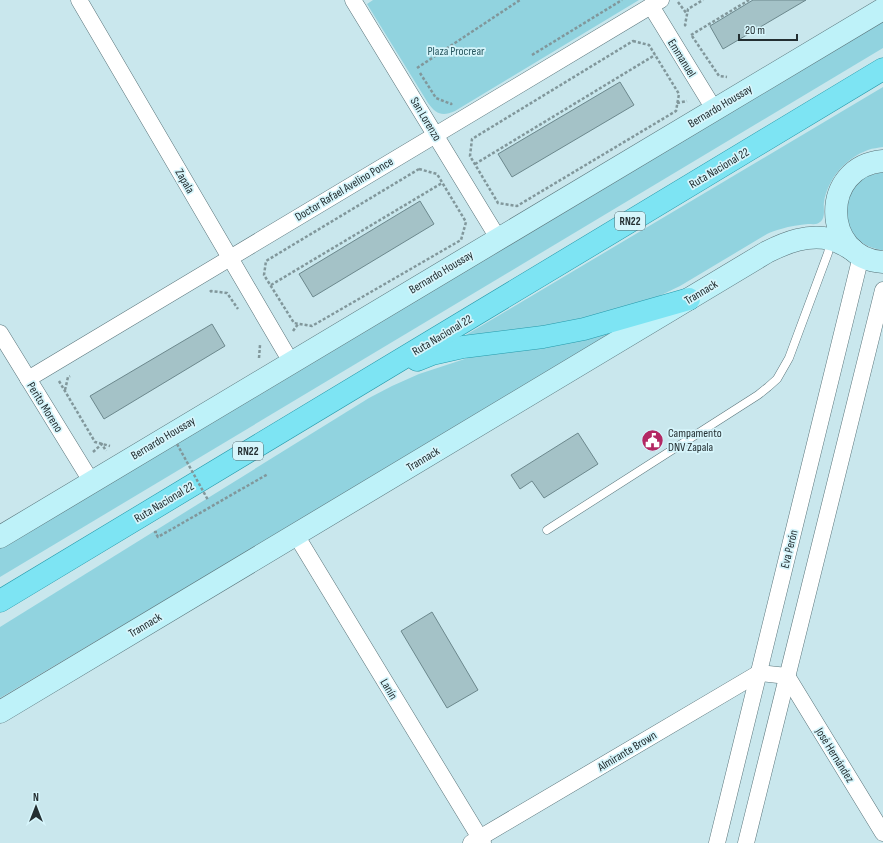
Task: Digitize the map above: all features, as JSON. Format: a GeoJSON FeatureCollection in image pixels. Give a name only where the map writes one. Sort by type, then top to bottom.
{"type":"FeatureCollection","features":[{"type":"Feature","properties":{"kind":"main road","name":"Ruta Nacional 22"},"geometry":{"type":"LineString","coordinates":[[0,601],[883,69]]}},
{"type":"Feature","properties":{"kind":"main road"},"geometry":{"type":"LineString","coordinates":[[377,374],[447,350],[481,344],[543,337],[584,329],[689,299]]}},
{"type":"Feature","properties":{"kind":"street","name":"Zapala"},"geometry":{"type":"LineString","coordinates":[[79,0],[291,362]]}},
{"type":"Feature","properties":{"kind":"street","name":"San Lorenzo"},"geometry":{"type":"LineString","coordinates":[[353,0],[498,238]]}},
{"type":"Feature","properties":{"kind":"street","name":"Doctor Rafael Avelino Ponce"},"geometry":{"type":"LineString","coordinates":[[28,379],[656,3]]}},
{"type":"Feature","properties":{"kind":"street","name":"Emmanuel"},"geometry":{"type":"LineString","coordinates":[[656,3],[714,109]]}},
{"type":"Feature","properties":{"kind":"street","name":"Bernardo Houssay"},"geometry":{"type":"LineString","coordinates":[[0,536],[883,9]]}},
{"type":"Feature","properties":{"kind":"street"},"geometry":{"type":"LineString","coordinates":[[857,253],[846,243],[839,230],[835,216],[836,201],[841,188],[850,176],[862,167],[875,162],[883,161]]}},
{"type":"Feature","properties":{"kind":"street","name":"Trannack"},"geometry":{"type":"LineString","coordinates":[[0,712],[767,252],[795,240],[820,237],[831,239],[871,260],[883,262]]}},
{"type":"Feature","properties":{"kind":"street","name":"Eva Perón"},"geometry":{"type":"LineString","coordinates":[[717,843],[759,673],[857,253]]}},
{"type":"Feature","properties":{"kind":"street"},"geometry":{"type":"LineString","coordinates":[[746,843],[883,290]]}},
{"type":"Feature","properties":{"kind":"street","name":"Perito Moreno"},"geometry":{"type":"LineString","coordinates":[[0,333],[91,481]]}},
{"type":"Feature","properties":{"kind":"street","name":"Lanín"},"geometry":{"type":"LineString","coordinates":[[296,535],[478,841]]}},
{"type":"Feature","properties":{"kind":"street"},"geometry":{"type":"LineString","coordinates":[[759,673],[787,676]]}},
{"type":"Feature","properties":{"kind":"street","name":"Almirante Brown"},"geometry":{"type":"LineString","coordinates":[[478,841],[759,673]]}},
{"type":"Feature","properties":{"kind":"street","name":"José Hernández"},"geometry":{"type":"LineString","coordinates":[[787,676],[883,833]]}},
{"type":"Feature","properties":{"kind":"lane"},"geometry":{"type":"LineString","coordinates":[[546,530],[758,395],[777,379],[789,358],[828,253],[835,216]]}},
{"type":"Feature","properties":{"kind":"path"},"geometry":{"type":"LineString","coordinates":[[417,68],[520,0]]}},
{"type":"Feature","properties":{"kind":"path"},"geometry":{"type":"LineString","coordinates":[[530,56],[622,0]]}},
{"type":"Feature","properties":{"kind":"path"},"geometry":{"type":"LineString","coordinates":[[703,0],[688,9],[685,25],[719,76],[729,78]]}},
{"type":"Feature","properties":{"kind":"path"},"geometry":{"type":"LineString","coordinates":[[691,35],[749,0]]}},
{"type":"Feature","properties":{"kind":"path"},"geometry":{"type":"LineString","coordinates":[[678,2],[687,14]]}},
{"type":"Feature","properties":{"kind":"path"},"geometry":{"type":"LineString","coordinates":[[633,41],[649,45],[679,94],[676,111],[517,206],[498,203],[475,164],[470,156],[472,139],[633,41]]}},
{"type":"Feature","properties":{"kind":"path"},"geometry":{"type":"LineString","coordinates":[[475,164],[655,55]]}},
{"type":"Feature","properties":{"kind":"path"},"geometry":{"type":"LineString","coordinates":[[413,62],[436,98],[451,104],[457,100]]}},
{"type":"Feature","properties":{"kind":"path"},"geometry":{"type":"LineString","coordinates":[[419,169],[437,174],[466,222],[461,240],[312,326],[294,323],[264,275],[265,267],[266,261],[419,169]]}},
{"type":"Feature","properties":{"kind":"path"},"geometry":{"type":"LineString","coordinates":[[271,286],[442,183]]}},
{"type":"Feature","properties":{"kind":"path"},"geometry":{"type":"LineString","coordinates":[[260,270],[265,267]]}},
{"type":"Feature","properties":{"kind":"path"},"geometry":{"type":"LineString","coordinates":[[204,295],[211,291],[227,293],[239,312]]}},
{"type":"Feature","properties":{"kind":"path"},"geometry":{"type":"LineString","coordinates":[[291,333],[298,324]]}},
{"type":"Feature","properties":{"kind":"path"},"geometry":{"type":"LineString","coordinates":[[259,359],[260,343]]}},
{"type":"Feature","properties":{"kind":"path"},"geometry":{"type":"LineString","coordinates":[[65,390],[68,377],[75,373]]}},
{"type":"Feature","properties":{"kind":"path"},"geometry":{"type":"LineString","coordinates":[[59,380],[95,442],[112,446]]}},
{"type":"Feature","properties":{"kind":"path"},"geometry":{"type":"LineString","coordinates":[[176,444],[208,500]]}},
{"type":"Feature","properties":{"kind":"path"},"geometry":{"type":"LineString","coordinates":[[162,528],[156,532],[158,537],[268,474]]}},
{"type":"Feature","properties":{"kind":"green space","name":"Plaza Procrear"},"geometry":{"type":"Polygon","coordinates":[[[373,0],[639,0],[455,111],[443,114],[434,110],[428,103],[367,4],[373,0]]]}},
{"type":"Feature","properties":{"kind":"green space"},"geometry":{"type":"Polygon","coordinates":[[[883,20],[883,48],[0,577],[0,547],[883,20]]]}},
{"type":"Feature","properties":{"kind":"green space"},"geometry":{"type":"Polygon","coordinates":[[[883,87],[883,147],[870,149],[852,158],[839,170],[829,185],[824,202],[824,215],[819,223],[791,226],[767,234],[680,286],[653,299],[595,320],[454,342],[883,87]]]}},
{"type":"Feature","properties":{"kind":"green space"},"geometry":{"type":"Polygon","coordinates":[[[883,172],[883,250],[881,250],[868,246],[856,238],[849,226],[846,204],[851,191],[860,179],[883,172]]]}},
{"type":"Feature","properties":{"kind":"green space"},"geometry":{"type":"Polygon","coordinates":[[[623,328],[0,698],[0,627],[369,398],[419,374],[480,354],[623,328]]]}},
{"type":"Feature","properties":{"kind":"building"},"geometry":{"type":"Polygon","coordinates":[[[753,0],[806,0],[723,49],[710,26],[753,0]]]}},
{"type":"Feature","properties":{"kind":"building"},"geometry":{"type":"Polygon","coordinates":[[[620,82],[634,105],[512,177],[498,154],[620,82]]]}},
{"type":"Feature","properties":{"kind":"building"},"geometry":{"type":"Polygon","coordinates":[[[420,201],[434,224],[313,297],[299,274],[420,201]]]}},
{"type":"Feature","properties":{"kind":"building"},"geometry":{"type":"Polygon","coordinates":[[[212,324],[225,346],[104,419],[90,396],[212,324]]]}},
{"type":"Feature","properties":{"kind":"building"},"geometry":{"type":"Polygon","coordinates":[[[578,433],[598,464],[544,498],[532,481],[520,489],[511,475],[578,433]]]}},
{"type":"Feature","properties":{"kind":"building"},"geometry":{"type":"Polygon","coordinates":[[[432,612],[478,690],[447,708],[401,631],[432,612]]]}},
{"type":"Feature","properties":{"kind":"place","name":"Campamento DNV Zapala"},"geometry":{"type":"Point","coordinates":[653,440]}}]}
